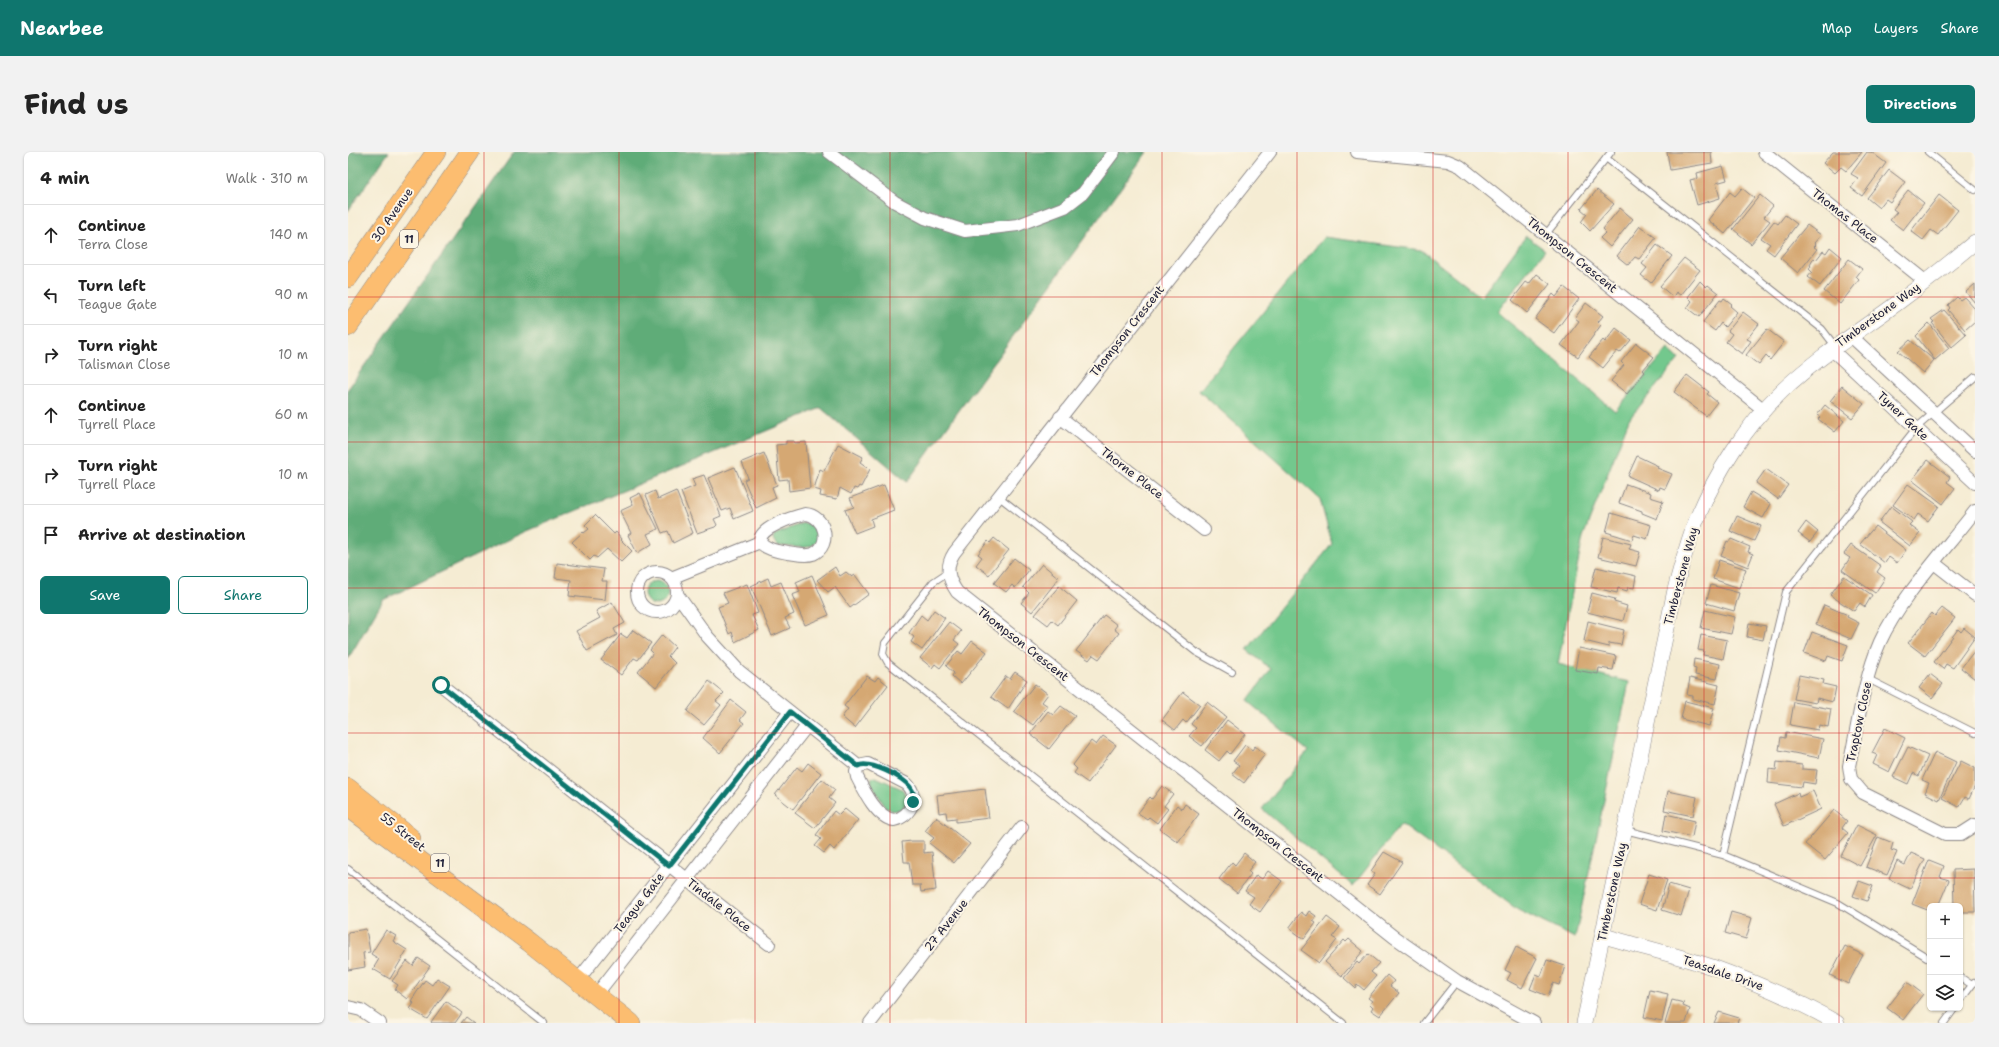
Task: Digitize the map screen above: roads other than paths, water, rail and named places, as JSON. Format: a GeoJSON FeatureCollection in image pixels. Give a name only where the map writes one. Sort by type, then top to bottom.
{"type":"FeatureCollection","features":[{"type":"Feature","properties":{"kind":"main road","name":"30 Avenue"},"geometry":{"type":"LineString","coordinates":[[348,278],[436,152]]}},
{"type":"Feature","properties":{"kind":"main road","name":"11"},"geometry":{"type":"LineString","coordinates":[[348,327],[470,152]]}},
{"type":"Feature","properties":{"kind":"main road","name":"55 Street"},"geometry":{"type":"LineString","coordinates":[[348,788],[436,858],[529,942]]}},
{"type":"Feature","properties":{"kind":"main road","name":"55 Street"},"geometry":{"type":"LineString","coordinates":[[348,807],[529,942],[631,1023]]}},
{"type":"Feature","properties":{"kind":"street"},"geometry":{"type":"LineString","coordinates":[[829,152],[896,202],[925,218],[965,231],[1018,225],[1065,207],[1083,193],[1114,152]]}},
{"type":"Feature","properties":{"kind":"street","name":"Thompson Crescent"},"geometry":{"type":"LineString","coordinates":[[1270,152],[954,553],[948,564],[948,572],[957,592],[1394,937],[1457,981],[1534,1023]]}},
{"type":"Feature","properties":{"kind":"street","name":"Thompson Crescent"},"geometry":{"type":"LineString","coordinates":[[1357,152],[1448,162],[1460,166],[1764,410]]}},
{"type":"Feature","properties":{"kind":"street","name":"Thomas Place"},"geometry":{"type":"LineString","coordinates":[[1764,152],[1925,281]]}},
{"type":"Feature","properties":{"kind":"street","name":"Timberstone Way"},"geometry":{"type":"LineString","coordinates":[[1584,1023],[1604,936],[1673,598],[1684,555],[1696,520],[1724,466],[1750,428],[1764,410],[1792,381],[1833,347],[1851,336],[1975,242]]}},
{"type":"Feature","properties":{"kind":"street","name":"Tyner Gate"},"geometry":{"type":"LineString","coordinates":[[1851,336],[1975,451]]}},
{"type":"Feature","properties":{"kind":"street","name":"Tyner Gate"},"geometry":{"type":"LineString","coordinates":[[1833,347],[1975,483]]}},
{"type":"Feature","properties":{"kind":"street","name":"Thorne Place"},"geometry":{"type":"LineString","coordinates":[[1060,417],[1204,530]]}},
{"type":"Feature","properties":{"kind":"street","name":"Traptow Close"},"geometry":{"type":"LineString","coordinates":[[1975,511],[1934,563],[1886,630],[1875,655],[1868,679],[1849,766],[1851,779],[1863,793],[1945,834],[1961,834],[1975,825]]}},
{"type":"Feature","properties":{"kind":"street"},"geometry":{"type":"LineString","coordinates":[[805,514],[813,516],[824,529],[824,541],[821,547],[812,554],[808,555],[775,551],[760,542],[760,535],[766,530],[805,514]]}},
{"type":"Feature","properties":{"kind":"street"},"geometry":{"type":"LineString","coordinates":[[671,578],[760,542]]}},
{"type":"Feature","properties":{"kind":"street"},"geometry":{"type":"LineString","coordinates":[[1934,563],[1975,595]]}},
{"type":"Feature","properties":{"kind":"street"},"geometry":{"type":"LineString","coordinates":[[677,594],[672,606],[660,612],[647,610],[638,599],[638,586],[646,575],[659,572],[671,578],[675,583],[677,594],[723,655],[739,671],[858,766],[868,764],[907,784],[913,792],[914,797],[911,807],[906,814],[894,820],[886,818],[879,812],[857,777],[856,772],[858,766]]}},
{"type":"Feature","properties":{"kind":"street","name":"Tindale Place"},"geometry":{"type":"LineString","coordinates":[[441,685],[769,944]]}},
{"type":"Feature","properties":{"kind":"street","name":"Teague Gate"},"geometry":{"type":"LineString","coordinates":[[578,980],[790,712]]}},
{"type":"Feature","properties":{"kind":"street","name":"Teague Gate"},"geometry":{"type":"LineString","coordinates":[[596,995],[807,726]]}},
{"type":"Feature","properties":{"kind":"street","name":"27 Avenue"},"geometry":{"type":"LineString","coordinates":[[870,1023],[1022,827]]}},
{"type":"Feature","properties":{"kind":"street","name":"Teasdale Drive"},"geometry":{"type":"LineString","coordinates":[[1604,936],[1716,969],[1753,982],[1796,1001],[1837,1023]]}},
{"type":"Feature","properties":{"kind":"street"},"geometry":{"type":"LineString","coordinates":[[348,1007],[361,1010],[380,1023]]}},
{"type":"Feature","properties":{"kind":"lane"},"geometry":{"type":"LineString","coordinates":[[1546,234],[1611,152]]}},
{"type":"Feature","properties":{"kind":"lane"},"geometry":{"type":"LineString","coordinates":[[1928,152],[1975,190]]}},
{"type":"Feature","properties":{"kind":"lane"},"geometry":{"type":"LineString","coordinates":[[1606,158],[1822,329],[1833,347]]}},
{"type":"Feature","properties":{"kind":"lane"},"geometry":{"type":"LineString","coordinates":[[1723,855],[1786,592],[1916,428],[1975,377]]}},
{"type":"Feature","properties":{"kind":"lane"},"geometry":{"type":"LineString","coordinates":[[998,496],[1196,652],[1232,672]]}},
{"type":"Feature","properties":{"kind":"lane"},"geometry":{"type":"LineString","coordinates":[[948,572],[933,582],[885,643],[883,654],[888,663],[1343,1023]]}},
{"type":"Feature","properties":{"kind":"lane"},"geometry":{"type":"LineString","coordinates":[[1868,679],[1975,733]]}},
{"type":"Feature","properties":{"kind":"lane"},"geometry":{"type":"LineString","coordinates":[[1625,830],[1723,855],[1838,903],[1927,957]]}},
{"type":"Feature","properties":{"kind":"lane"},"geometry":{"type":"LineString","coordinates":[[348,868],[544,1023]]}},
{"type":"Feature","properties":{"kind":"lane"},"geometry":{"type":"LineString","coordinates":[[1963,978],[1974,984],[1963,997]]}},
{"type":"Feature","properties":{"kind":"lane"},"geometry":{"type":"LineString","coordinates":[[1424,1023],[1457,981]]}},
{"type":"Feature","properties":{"kind":"lane"},"geometry":{"type":"LineString","coordinates":[[1944,1023],[1953,1011]]}}]}
